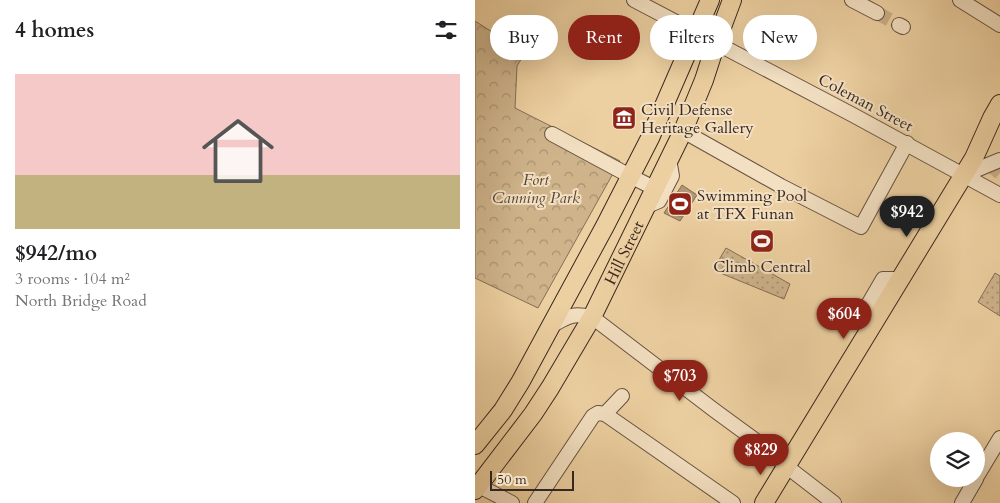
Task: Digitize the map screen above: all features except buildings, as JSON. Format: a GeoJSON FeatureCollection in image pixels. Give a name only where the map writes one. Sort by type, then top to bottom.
{"type":"FeatureCollection","features":[{"type":"Feature","properties":{"kind":"main road","name":"Hill Street"},"geometry":{"type":"LineString","coordinates":[[703,15],[710,0]]}},
{"type":"Feature","properties":{"kind":"main road","name":"Hill Street"},"geometry":{"type":"LineString","coordinates":[[726,15],[732,0]]}},
{"type":"Feature","properties":{"kind":"main road","name":"Hill Street"},"geometry":{"type":"LineString","coordinates":[[475,445],[503,410],[551,326],[654,130],[684,60]]}},
{"type":"Feature","properties":{"kind":"main road","name":"Hill Street"},"geometry":{"type":"LineString","coordinates":[[476,487],[483,468],[533,414],[550,388],[638,235],[645,207],[683,131],[705,80],[711,60]]}},
{"type":"Feature","properties":{"kind":"main road"},"geometry":{"type":"LineString","coordinates":[[764,503],[975,158],[1000,104]]}},
{"type":"Feature","properties":{"kind":"street","name":"Coleman Street"},"geometry":{"type":"LineString","coordinates":[[634,0],[663,15]]}},
{"type":"Feature","properties":{"kind":"street"},"geometry":{"type":"LineString","coordinates":[[852,0],[877,13]]}},
{"type":"Feature","properties":{"kind":"street"},"geometry":{"type":"LineString","coordinates":[[961,0],[1000,25]]}},
{"type":"Feature","properties":{"kind":"street","name":"Coleman Street"},"geometry":{"type":"LineString","coordinates":[[733,52],[1000,195]]}},
{"type":"Feature","properties":{"kind":"street"},"geometry":{"type":"LineString","coordinates":[[683,131],[781,186],[861,227],[907,144]]}},
{"type":"Feature","properties":{"kind":"street"},"geometry":{"type":"LineString","coordinates":[[552,134],[654,188]]}},
{"type":"Feature","properties":{"kind":"street"},"geometry":{"type":"LineString","coordinates":[[645,207],[659,201],[672,176],[669,159]]}},
{"type":"Feature","properties":{"kind":"street"},"geometry":{"type":"LineString","coordinates":[[964,175],[1000,160]]}},
{"type":"Feature","properties":{"kind":"street"},"geometry":{"type":"LineString","coordinates":[[551,326],[569,316],[578,314],[592,317],[770,451],[786,466],[834,503]]}},
{"type":"Feature","properties":{"kind":"street"},"geometry":{"type":"LineString","coordinates":[[605,414],[622,396]]}},
{"type":"Feature","properties":{"kind":"street"},"geometry":{"type":"LineString","coordinates":[[535,503],[593,416],[598,413],[605,414],[733,503]]}},
{"type":"Feature","properties":{"kind":"street"},"geometry":{"type":"LineString","coordinates":[[985,464],[1000,438]]}},
{"type":"Feature","properties":{"kind":"street"},"geometry":{"type":"LineString","coordinates":[[476,487],[512,503]]}},
{"type":"Feature","properties":{"kind":"street"},"geometry":{"type":"LineString","coordinates":[[962,503],[971,487]]}},
{"type":"Feature","properties":{"kind":"green space","name":"Fort Canning Park"},"geometry":{"type":"Polygon","coordinates":[[[475,21],[490,31],[490,60],[521,60],[517,66],[515,108],[620,161],[538,308],[475,278],[475,21]]]}},
{"type":"Feature","properties":{"kind":"green space"},"geometry":{"type":"Polygon","coordinates":[[[726,248],[790,284],[784,299],[713,270],[726,248]]]}},
{"type":"Feature","properties":{"kind":"green space"},"geometry":{"type":"Polygon","coordinates":[[[995,273],[1000,276],[1000,316],[978,302],[995,273]]]}},
{"type":"Feature","properties":{"kind":"water","name":"Swimming Pool at TFX Funan"},"geometry":{"type":"Polygon","coordinates":[[[682,185],[697,195],[680,221],[664,213],[682,185]]]}},
{"type":"Feature","properties":{"kind":"tunnel"},"geometry":{"type":"LineString","coordinates":[[877,13],[899,25]]}},
{"type":"Feature","properties":{"kind":"tunnel"},"geometry":{"type":"LineString","coordinates":[[989,164],[1000,173]]}},
{"type":"Feature","properties":{"kind":"place","name":"Civil Defense Heritage Gallery"},"geometry":{"type":"Point","coordinates":[624,118]}},
{"type":"Feature","properties":{"kind":"place","name":"Swimming Pool at TFX Funan"},"geometry":{"type":"Point","coordinates":[680,204]}},
{"type":"Feature","properties":{"kind":"place","name":"Climb Central"},"geometry":{"type":"Point","coordinates":[762,241]}}]}
